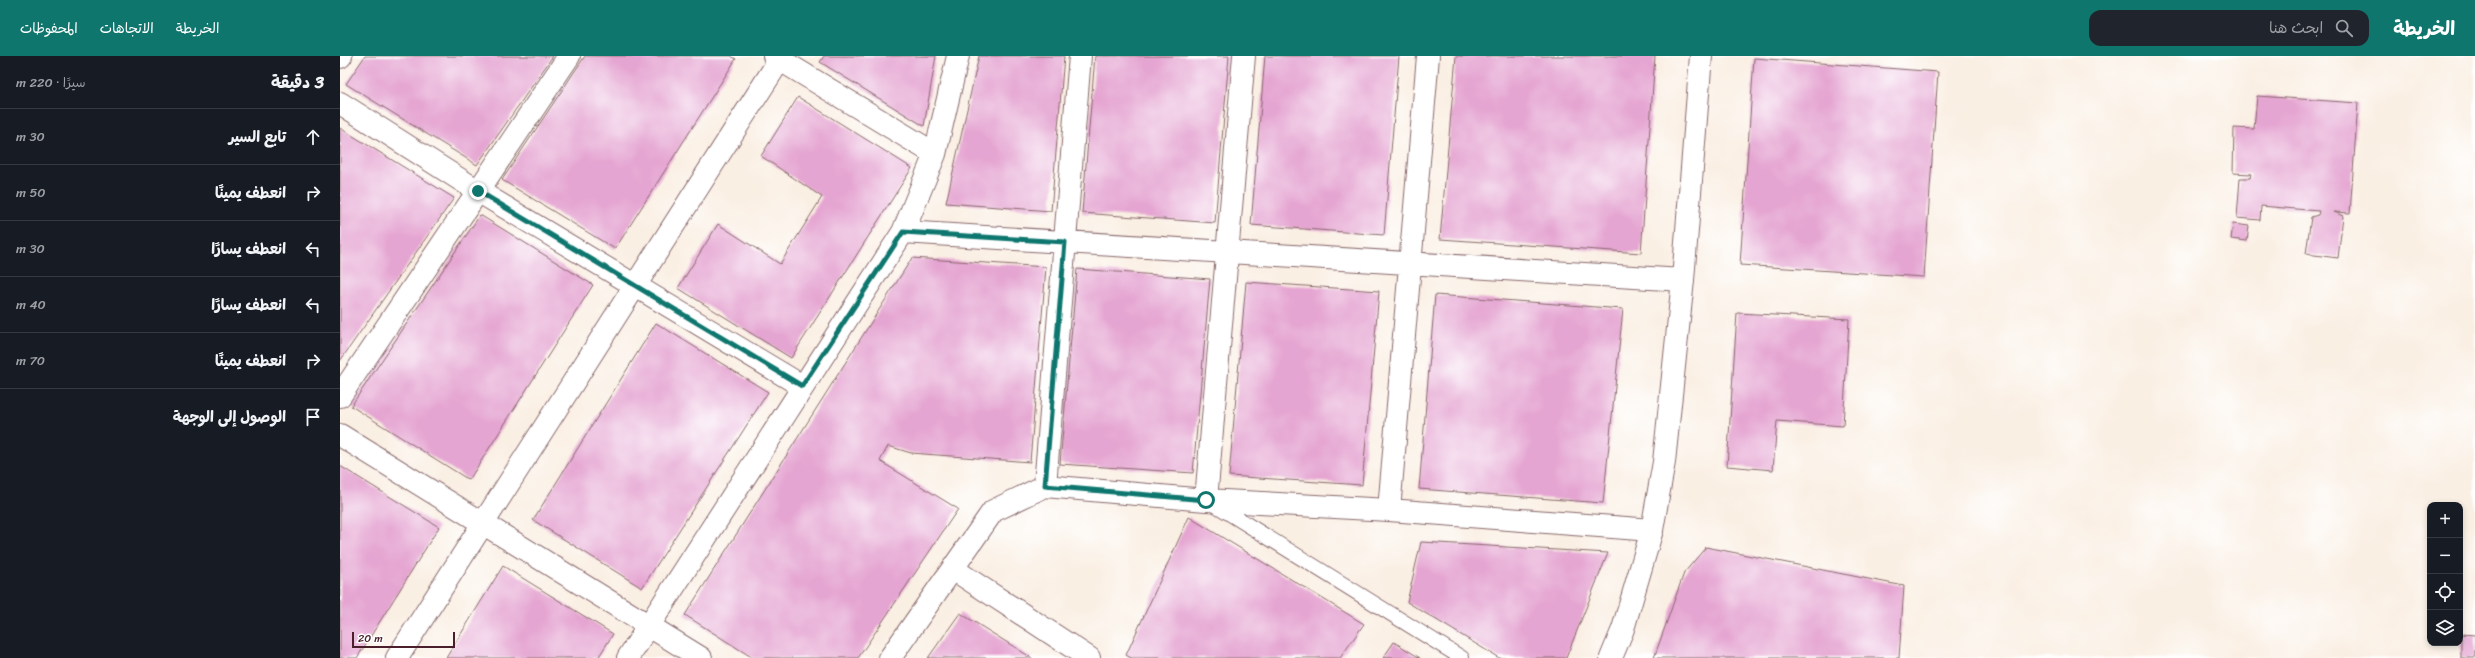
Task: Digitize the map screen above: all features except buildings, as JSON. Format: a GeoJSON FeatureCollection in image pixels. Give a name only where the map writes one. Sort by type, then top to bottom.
{"type":"FeatureCollection","features":[{"type":"Feature","properties":{"kind":"street"},"geometry":{"type":"LineString","coordinates":[[340,396],[569,56]]}},
{"type":"Feature","properties":{"kind":"street"},"geometry":{"type":"LineString","coordinates":[[628,658],[802,386],[903,232],[935,154],[952,90],[958,56]]}},
{"type":"Feature","properties":{"kind":"street"},"geometry":{"type":"LineString","coordinates":[[1045,486],[1080,56]]}},
{"type":"Feature","properties":{"kind":"street"},"geometry":{"type":"LineString","coordinates":[[1206,500],[1244,56]]}},
{"type":"Feature","properties":{"kind":"street"},"geometry":{"type":"LineString","coordinates":[[1389,510],[1409,262],[1428,56]]}},
{"type":"Feature","properties":{"kind":"street"},"geometry":{"type":"LineString","coordinates":[[1611,658],[1623,629],[1652,530],[1664,462],[1683,280],[1701,56]]}},
{"type":"Feature","properties":{"kind":"street"},"geometry":{"type":"LineString","coordinates":[[397,658],[779,57],[935,154]]}},
{"type":"Feature","properties":{"kind":"street"},"geometry":{"type":"LineString","coordinates":[[340,103],[478,191],[802,386]]}},
{"type":"Feature","properties":{"kind":"street"},"geometry":{"type":"LineString","coordinates":[[903,232],[1683,280]]}},
{"type":"Feature","properties":{"kind":"street"},"geometry":{"type":"LineString","coordinates":[[340,435],[648,627],[701,658]]}},
{"type":"Feature","properties":{"kind":"street"},"geometry":{"type":"LineString","coordinates":[[890,658],[993,511],[1045,486],[1206,500],[1389,510],[1652,530]]}},
{"type":"Feature","properties":{"kind":"street"},"geometry":{"type":"LineString","coordinates":[[953,569],[1088,658]]}},
{"type":"Feature","properties":{"kind":"lane"},"geometry":{"type":"LineString","coordinates":[[1206,500],[1462,658]]}},
{"type":"Feature","properties":{"kind":"route"},"geometry":{"type":"LineString","coordinates":[[478,191],[802,386],[903,232],[1065,242],[1045,486],[1206,500]]}}]}
